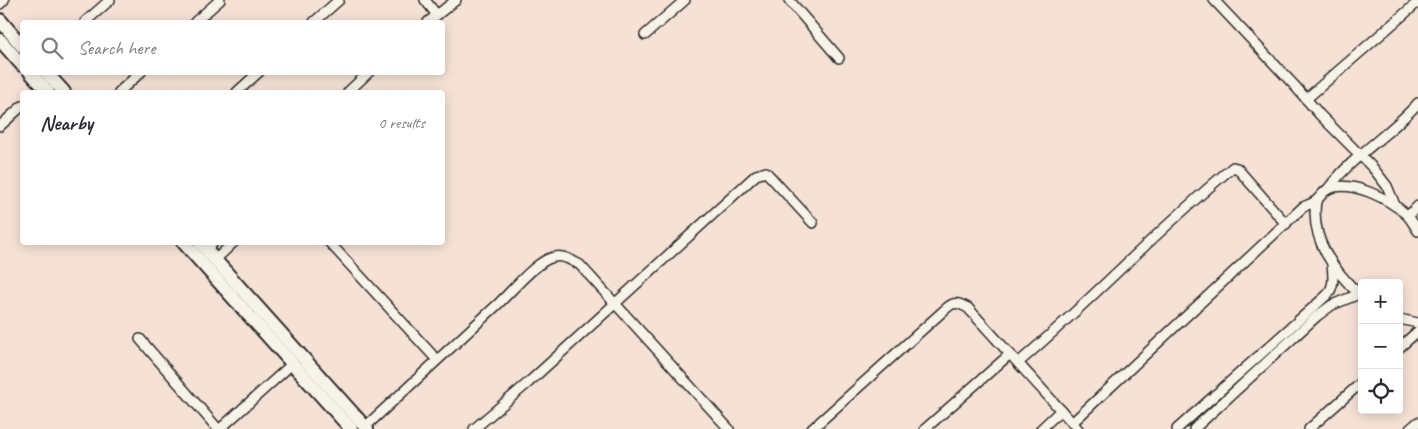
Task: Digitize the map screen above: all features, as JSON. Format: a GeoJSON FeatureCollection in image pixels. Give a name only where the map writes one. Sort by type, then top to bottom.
{"type":"FeatureCollection","features":[{"type":"Feature","properties":{"kind":"street"},"geometry":{"type":"LineString","coordinates":[[0,4],[4,0]]}},
{"type":"Feature","properties":{"kind":"street"},"geometry":{"type":"LineString","coordinates":[[87,20],[110,0]]}},
{"type":"Feature","properties":{"kind":"street"},"geometry":{"type":"LineString","coordinates":[[197,20],[220,0]]}},
{"type":"Feature","properties":{"kind":"street"},"geometry":{"type":"LineString","coordinates":[[316,20],[339,0]]}},
{"type":"Feature","properties":{"kind":"street"},"geometry":{"type":"LineString","coordinates":[[425,0],[437,15]]}},
{"type":"Feature","properties":{"kind":"street"},"geometry":{"type":"LineString","coordinates":[[431,20],[437,15],[444,3],[456,0]]}},
{"type":"Feature","properties":{"kind":"street"},"geometry":{"type":"LineString","coordinates":[[645,35],[685,0]]}},
{"type":"Feature","properties":{"kind":"street"},"geometry":{"type":"LineString","coordinates":[[789,0],[839,58]]}},
{"type":"Feature","properties":{"kind":"street"},"geometry":{"type":"LineString","coordinates":[[1214,0],[1373,168],[1387,186],[1395,206]]}},
{"type":"Feature","properties":{"kind":"street"},"geometry":{"type":"LineString","coordinates":[[1306,99],[1418,2]]}},
{"type":"Feature","properties":{"kind":"street"},"geometry":{"type":"LineString","coordinates":[[0,20],[20,44]]}},
{"type":"Feature","properties":{"kind":"street"},"geometry":{"type":"LineString","coordinates":[[0,40],[20,63]]}},
{"type":"Feature","properties":{"kind":"street"},"geometry":{"type":"LineString","coordinates":[[32,75],[42,90]]}},
{"type":"Feature","properties":{"kind":"street"},"geometry":{"type":"LineString","coordinates":[[49,75],[62,90]]}},
{"type":"Feature","properties":{"kind":"street"},"geometry":{"type":"LineString","coordinates":[[121,90],[138,75]]}},
{"type":"Feature","properties":{"kind":"street"},"geometry":{"type":"LineString","coordinates":[[238,90],[256,75]]}},
{"type":"Feature","properties":{"kind":"street"},"geometry":{"type":"LineString","coordinates":[[350,90],[366,75]]}},
{"type":"Feature","properties":{"kind":"street"},"geometry":{"type":"LineString","coordinates":[[812,429],[951,304],[959,303],[968,308],[1075,426],[1303,207],[1316,201],[1336,178],[1418,103]]}},
{"type":"Feature","properties":{"kind":"street"},"geometry":{"type":"LineString","coordinates":[[0,126],[20,108]]}},
{"type":"Feature","properties":{"kind":"street"},"geometry":{"type":"LineString","coordinates":[[1018,363],[1233,167],[1237,168],[1286,224]]}},
{"type":"Feature","properties":{"kind":"street"},"geometry":{"type":"LineString","coordinates":[[474,429],[529,382],[756,175],[766,172],[813,223]]}},
{"type":"Feature","properties":{"kind":"street"},"geometry":{"type":"LineString","coordinates":[[1327,190],[1338,186],[1353,187],[1377,195],[1408,216],[1417,227]]}},
{"type":"Feature","properties":{"kind":"street"},"geometry":{"type":"LineString","coordinates":[[1316,201],[1314,214],[1319,241],[1332,264],[1358,293]]}},
{"type":"Feature","properties":{"kind":"street"},"geometry":{"type":"LineString","coordinates":[[1408,216],[1418,206]]}},
{"type":"Feature","properties":{"kind":"street"},"geometry":{"type":"LineString","coordinates":[[186,245],[349,429]]}},
{"type":"Feature","properties":{"kind":"street"},"geometry":{"type":"LineString","coordinates":[[223,245],[208,249],[366,428],[521,280],[548,259],[560,256],[580,265],[729,429]]}},
{"type":"Feature","properties":{"kind":"street"},"geometry":{"type":"LineString","coordinates":[[332,245],[437,360]]}},
{"type":"Feature","properties":{"kind":"street"},"geometry":{"type":"LineString","coordinates":[[1177,429],[1331,291],[1333,280],[1332,264]]}},
{"type":"Feature","properties":{"kind":"street"},"geometry":{"type":"LineString","coordinates":[[1195,428],[1317,316],[1332,305],[1358,296]]}},
{"type":"Feature","properties":{"kind":"street"},"geometry":{"type":"LineString","coordinates":[[1403,320],[1418,323]]}},
{"type":"Feature","properties":{"kind":"street"},"geometry":{"type":"LineString","coordinates":[[1403,344],[1418,331]]}},
{"type":"Feature","properties":{"kind":"street"},"geometry":{"type":"LineString","coordinates":[[140,339],[219,429],[292,364]]}},
{"type":"Feature","properties":{"kind":"street"},"geometry":{"type":"LineString","coordinates":[[925,429],[1010,354]]}},
{"type":"Feature","properties":{"kind":"street"},"geometry":{"type":"LineString","coordinates":[[1310,429],[1358,386]]}},
{"type":"Feature","properties":{"kind":"street"},"geometry":{"type":"LineString","coordinates":[[1041,429],[1061,410]]}},
{"type":"Feature","properties":{"kind":"street"},"geometry":{"type":"LineString","coordinates":[[1410,429],[1418,422]]}}]}
